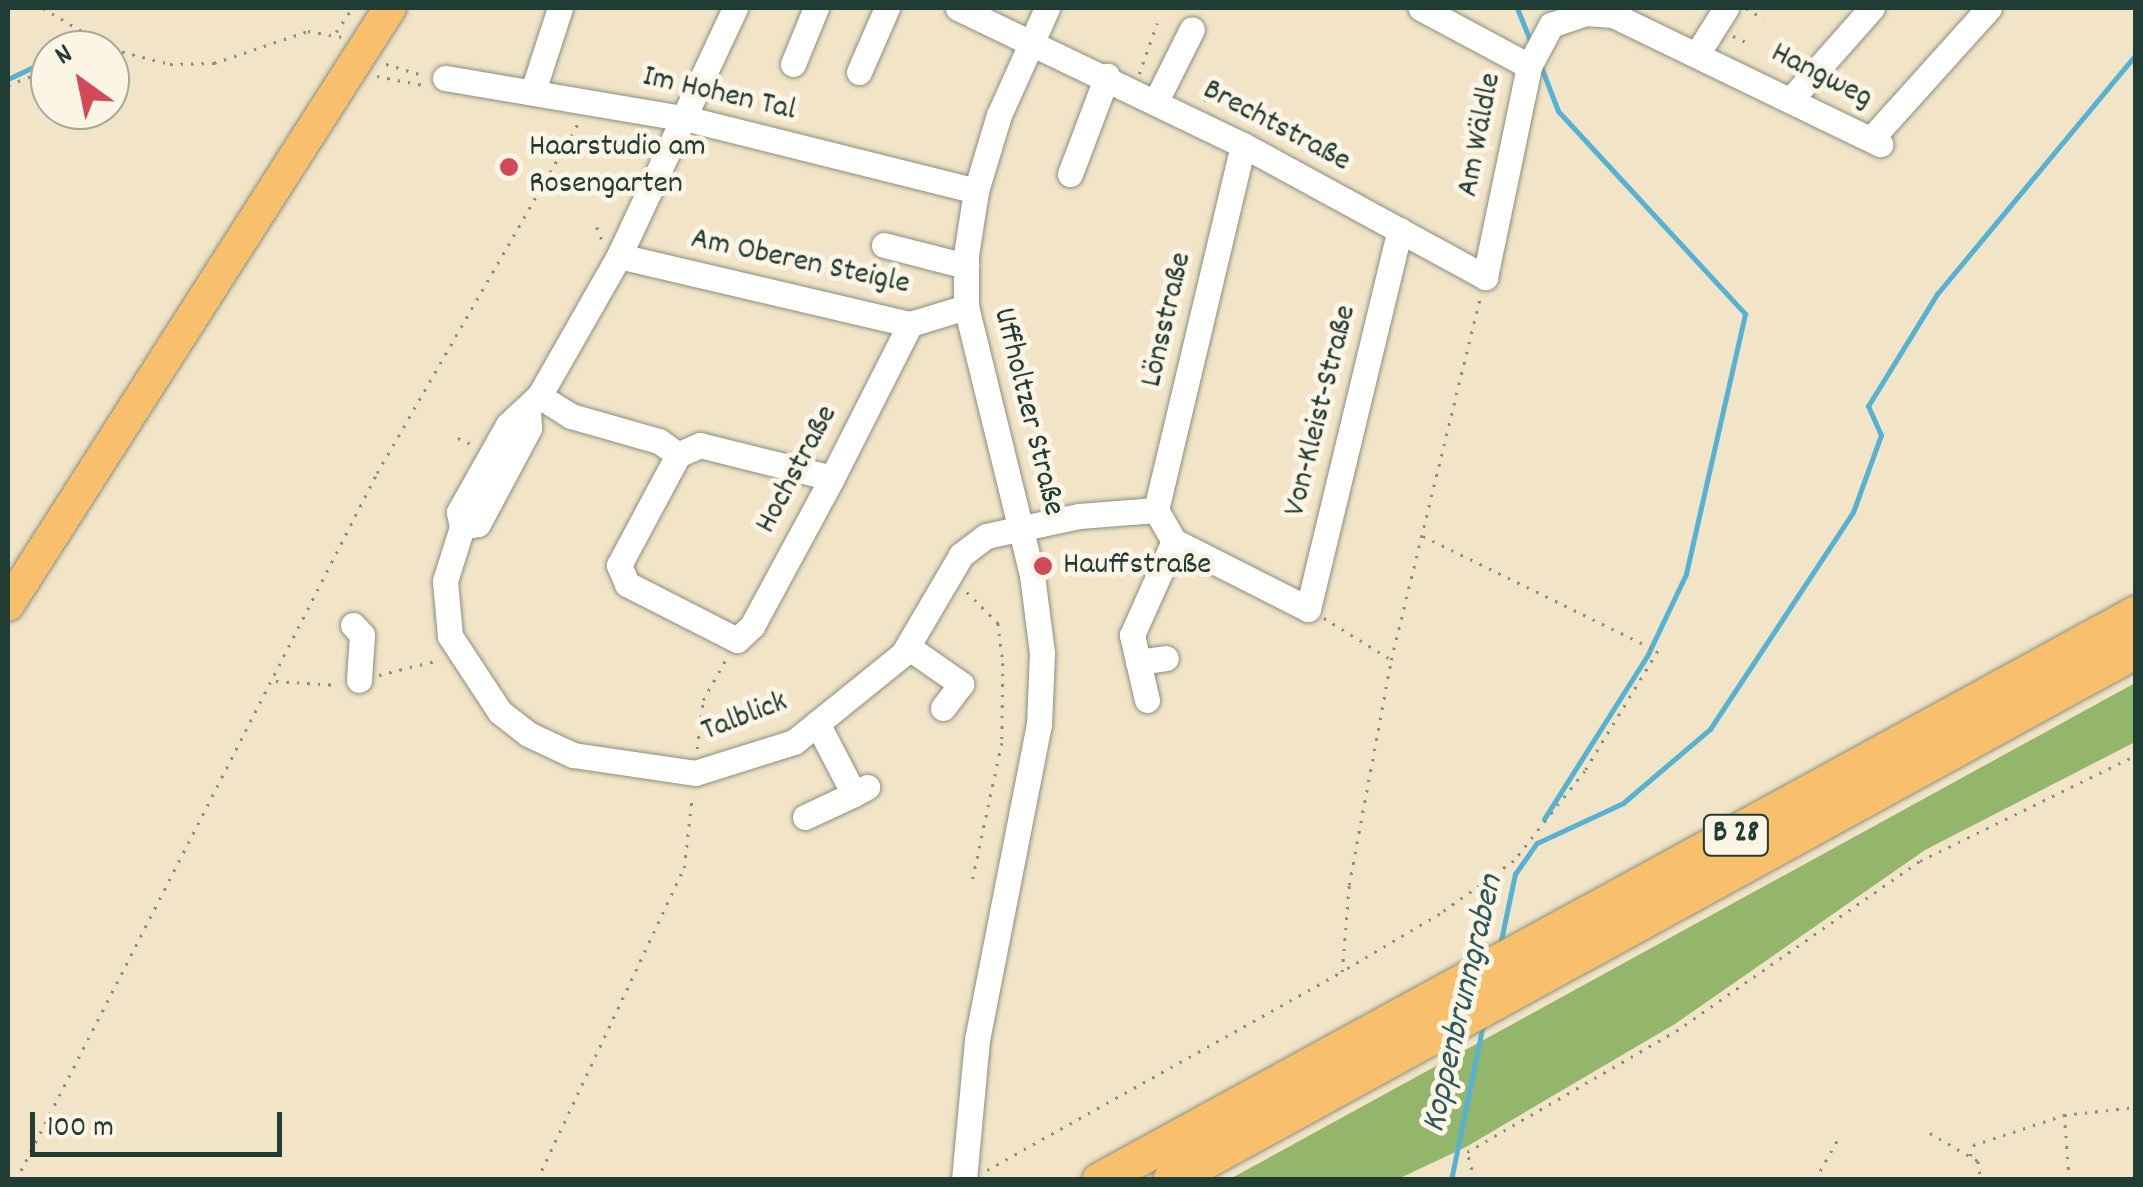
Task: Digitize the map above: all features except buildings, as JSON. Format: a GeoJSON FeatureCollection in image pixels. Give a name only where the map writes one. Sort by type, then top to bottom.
{"type":"FeatureCollection","features":[{"type":"Feature","properties":{"kind":"highway","name":"B 28"},"geometry":{"type":"LineString","coordinates":[[1099,1180],[2136,613]]}},
{"type":"Feature","properties":{"kind":"highway","name":"B 28"},"geometry":{"type":"LineString","coordinates":[[1170,1180],[2136,650]]}},
{"type":"Feature","properties":{"kind":"main road"},"geometry":{"type":"LineString","coordinates":[[8,605],[350,41],[390,8]]}},
{"type":"Feature","properties":{"kind":"street"},"geometry":{"type":"LineString","coordinates":[[533,91],[560,8]]}},
{"type":"Feature","properties":{"kind":"street","name":"Talblick"},"geometry":{"type":"LineString","coordinates":[[735,8],[688,118],[619,256],[534,403],[508,425],[458,512],[462,527],[446,581],[450,636],[471,676],[528,734],[618,765],[695,773],[794,742],[908,647],[961,555],[986,536],[1021,528]]}},
{"type":"Feature","properties":{"kind":"street"},"geometry":{"type":"LineString","coordinates":[[793,64],[816,8]]}},
{"type":"Feature","properties":{"kind":"street"},"geometry":{"type":"LineString","coordinates":[[859,72],[887,8]]}},
{"type":"Feature","properties":{"kind":"street","name":"Brechtstraße"},"geometry":{"type":"LineString","coordinates":[[958,8],[1033,38],[1243,145],[1485,277]]}},
{"type":"Feature","properties":{"kind":"street","name":"Uffholtzer Straße"},"geometry":{"type":"LineString","coordinates":[[972,1177],[977,1040],[1040,726],[1042,653],[1021,528],[966,307],[966,266],[976,192],[1047,8]]}},
{"type":"Feature","properties":{"kind":"street","name":"Am Wäldle"},"geometry":{"type":"LineString","coordinates":[[1421,8],[1529,66],[1485,277]]}},
{"type":"Feature","properties":{"kind":"street"},"geometry":{"type":"LineString","coordinates":[[1699,51],[1726,8]]}},
{"type":"Feature","properties":{"kind":"street"},"geometry":{"type":"LineString","coordinates":[[1792,98],[1872,8]]}},
{"type":"Feature","properties":{"kind":"street","name":"Hangweg"},"geometry":{"type":"LineString","coordinates":[[1529,66],[1550,25],[1585,13],[1641,23],[1875,142],[1990,8]]}},
{"type":"Feature","properties":{"kind":"street"},"geometry":{"type":"LineString","coordinates":[[1156,101],[1192,29]]}},
{"type":"Feature","properties":{"kind":"street"},"geometry":{"type":"LineString","coordinates":[[1070,174],[1107,76]]}},
{"type":"Feature","properties":{"kind":"street","name":"Im Hohen Tal"},"geometry":{"type":"LineString","coordinates":[[437,77],[688,118],[976,192]]}},
{"type":"Feature","properties":{"kind":"street","name":"Lönsstraße"},"geometry":{"type":"LineString","coordinates":[[1156,510],[1243,145]]}},
{"type":"Feature","properties":{"kind":"street","name":"Von-Kleist-Straße"},"geometry":{"type":"LineString","coordinates":[[1308,608],[1400,230]]}},
{"type":"Feature","properties":{"kind":"street"},"geometry":{"type":"LineString","coordinates":[[884,245],[966,266]]}},
{"type":"Feature","properties":{"kind":"street","name":"Am Oberen Steigle"},"geometry":{"type":"LineString","coordinates":[[619,256],[910,324],[966,307]]}},
{"type":"Feature","properties":{"kind":"street","name":"Hochstraße"},"geometry":{"type":"LineString","coordinates":[[678,455],[619,565],[627,584],[737,640],[752,626],[910,324]]}},
{"type":"Feature","properties":{"kind":"street"},"geometry":{"type":"LineString","coordinates":[[534,403],[659,441],[678,455],[700,445],[832,478]]}},
{"type":"Feature","properties":{"kind":"street"},"geometry":{"type":"LineString","coordinates":[[1021,528],[1156,510],[1174,542],[1308,608]]}},
{"type":"Feature","properties":{"kind":"street"},"geometry":{"type":"LineString","coordinates":[[1147,700],[1132,635],[1174,542]]}},
{"type":"Feature","properties":{"kind":"street"},"geometry":{"type":"LineString","coordinates":[[352,625],[362,635],[359,680]]}},
{"type":"Feature","properties":{"kind":"street"},"geometry":{"type":"LineString","coordinates":[[908,647],[961,684],[944,708]]}},
{"type":"Feature","properties":{"kind":"street"},"geometry":{"type":"LineString","coordinates":[[1138,662],[1166,658]]}},
{"type":"Feature","properties":{"kind":"street"},"geometry":{"type":"LineString","coordinates":[[805,818],[860,790],[817,723]]}},
{"type":"Feature","properties":{"kind":"path"},"geometry":{"type":"LineString","coordinates":[[42,8],[78,30]]}},
{"type":"Feature","properties":{"kind":"path"},"geometry":{"type":"LineString","coordinates":[[350,41],[352,8]]}},
{"type":"Feature","properties":{"kind":"path"},"geometry":{"type":"LineString","coordinates":[[1745,8],[1764,20]]}},
{"type":"Feature","properties":{"kind":"path"},"geometry":{"type":"LineString","coordinates":[[1132,89],[1158,34],[1157,22]]}},
{"type":"Feature","properties":{"kind":"path"},"geometry":{"type":"LineString","coordinates":[[130,55],[170,64],[214,63],[308,31],[350,41],[376,60],[437,77]]}},
{"type":"Feature","properties":{"kind":"path"},"geometry":{"type":"LineString","coordinates":[[1194,120],[1216,80]]}},
{"type":"Feature","properties":{"kind":"path"},"geometry":{"type":"LineString","coordinates":[[16,1180],[377,473],[591,101]]}},
{"type":"Feature","properties":{"kind":"path"},"geometry":{"type":"LineString","coordinates":[[1342,972],[1350,885],[1391,660],[1485,277]]}},
{"type":"Feature","properties":{"kind":"path"},"geometry":{"type":"LineString","coordinates":[[972,1177],[1440,914],[1514,861],[1585,772],[1658,651],[1424,536]]}},
{"type":"Feature","properties":{"kind":"path"},"geometry":{"type":"LineString","coordinates":[[948,582],[991,610],[1004,663],[1002,743],[972,883]]}},
{"type":"Feature","properties":{"kind":"path"},"geometry":{"type":"LineString","coordinates":[[1308,608],[1391,660]]}},
{"type":"Feature","properties":{"kind":"path"},"geometry":{"type":"LineString","coordinates":[[1474,1180],[1467,1152],[1676,1031],[1920,861],[2136,755]]}},
{"type":"Feature","properties":{"kind":"path"},"geometry":{"type":"LineString","coordinates":[[536,1180],[672,894]]}},
{"type":"Feature","properties":{"kind":"path"},"geometry":{"type":"LineString","coordinates":[[1970,1156],[1973,1145],[2064,1115],[2136,1108]]}},
{"type":"Feature","properties":{"kind":"path"},"geometry":{"type":"LineString","coordinates":[[2064,1115],[2069,1180]]}},
{"type":"Feature","properties":{"kind":"path"},"geometry":{"type":"LineString","coordinates":[[1930,1133],[1978,1160],[1982,1180]]}},
{"type":"Feature","properties":{"kind":"path"},"geometry":{"type":"LineString","coordinates":[[1815,1180],[1840,1135]]}},
{"type":"Feature","properties":{"kind":"green space"},"geometry":{"type":"Polygon","coordinates":[[[2135,683],[2135,742],[1925,850],[1675,1024],[1466,1147],[1398,1179],[1230,1179],[2135,683]]]}},
{"type":"Feature","properties":{"kind":"waterway"},"geometry":{"type":"LineString","coordinates":[[1517,8],[1532,45]]}},
{"type":"Feature","properties":{"kind":"waterway"},"geometry":{"type":"LineString","coordinates":[[1500,945],[1515,874],[1537,843],[1623,803],[1710,729],[1853,512],[1881,435],[1868,406],[1937,294],[2136,54]]}},
{"type":"Feature","properties":{"kind":"waterway"},"geometry":{"type":"LineString","coordinates":[[1540,64],[1558,111],[1745,314],[1686,574],[1647,656],[1544,819]]}},
{"type":"Feature","properties":{"kind":"waterway"},"geometry":{"type":"LineString","coordinates":[[8,79],[30,69]]}},
{"type":"Feature","properties":{"kind":"waterway","name":"Koppenbrunngraben"},"geometry":{"type":"LineString","coordinates":[[1451,1180],[1483,1024]]}},
{"type":"Feature","properties":{"kind":"place","name":"Haarstudio am Rosengarten"},"geometry":{"type":"Point","coordinates":[509,167]}},
{"type":"Feature","properties":{"kind":"place","name":"Hauffstraße"},"geometry":{"type":"Point","coordinates":[1043,566]}}]}
